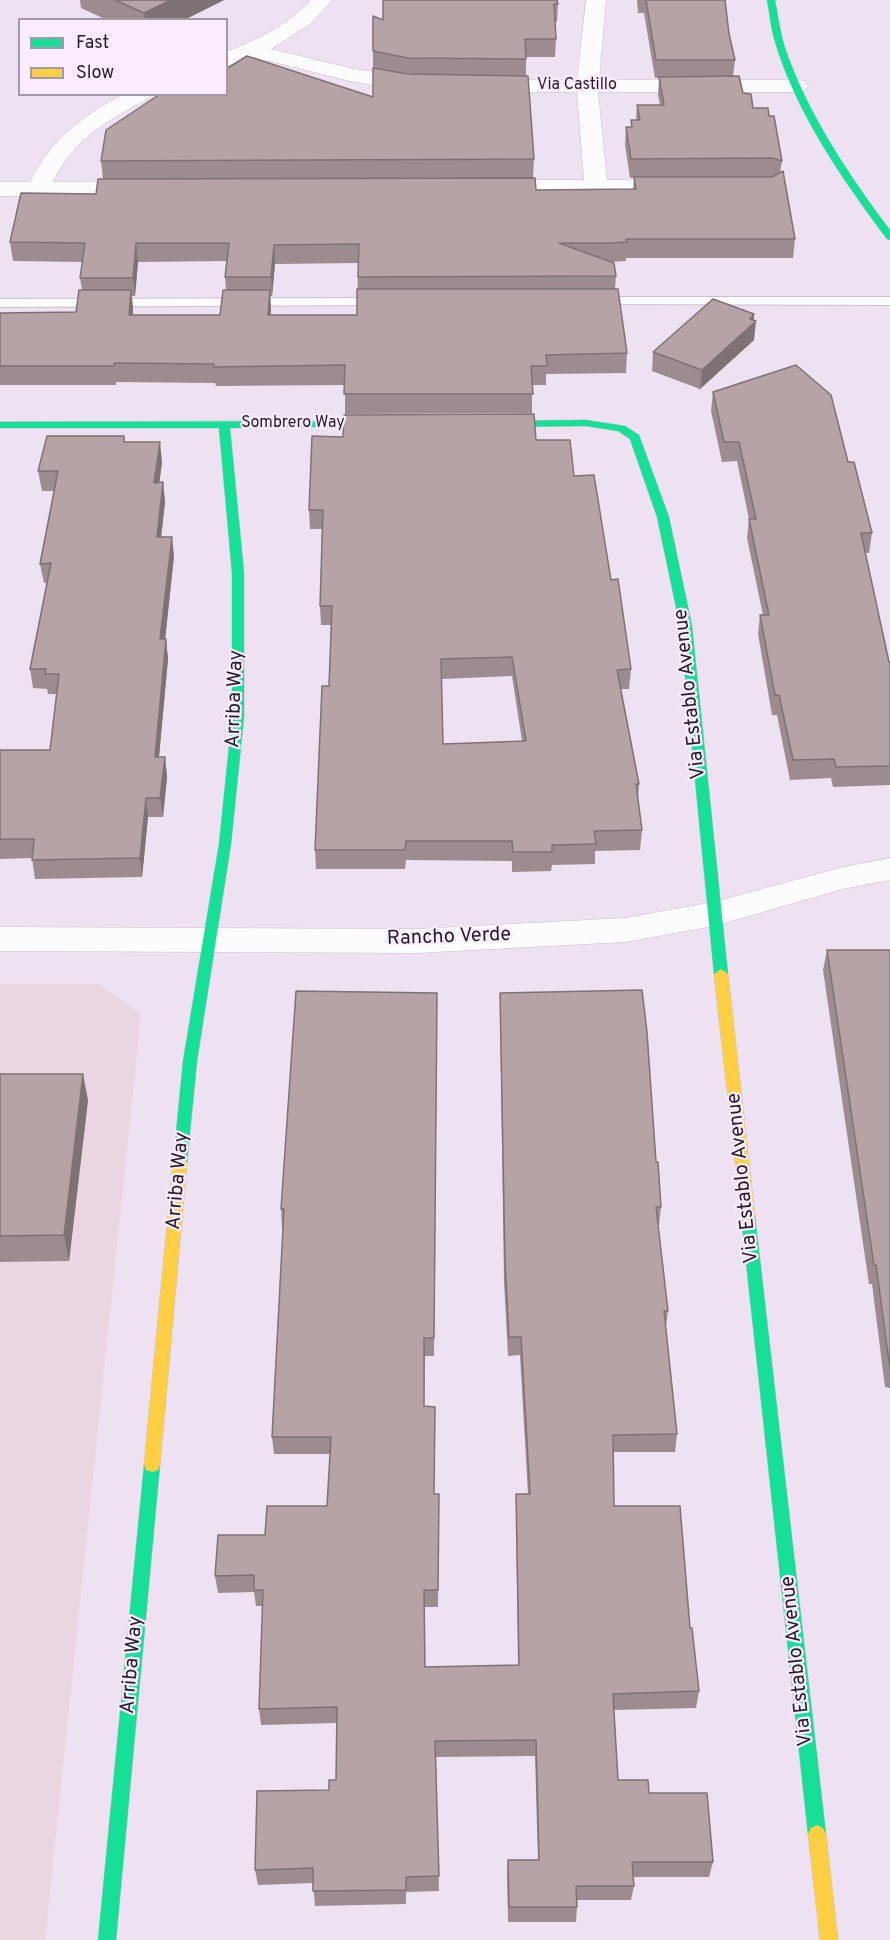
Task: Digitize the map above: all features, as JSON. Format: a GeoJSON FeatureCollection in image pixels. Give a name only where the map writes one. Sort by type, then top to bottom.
{"type":"FeatureCollection","features":[{"type":"Feature","properties":{"kind":"street"},"geometry":{"type":"LineString","coordinates":[[228,59],[252,50],[309,16],[322,0]]}},
{"type":"Feature","properties":{"kind":"street"},"geometry":{"type":"LineString","coordinates":[[596,0],[587,87],[596,186]]}},
{"type":"Feature","properties":{"kind":"street"},"geometry":{"type":"LineString","coordinates":[[771,0],[780,44],[797,86],[852,186],[890,237]]}},
{"type":"Feature","properties":{"kind":"street"},"geometry":{"type":"LineString","coordinates":[[252,50],[306,65],[378,80],[436,85]]}},
{"type":"Feature","properties":{"kind":"street","name":"Via Castillo"},"geometry":{"type":"LineString","coordinates":[[468,86],[797,86]]}},
{"type":"Feature","properties":{"kind":"street"},"geometry":{"type":"LineString","coordinates":[[39,189],[47,167],[65,143],[104,113],[136,96]]}},
{"type":"Feature","properties":{"kind":"street"},"geometry":{"type":"LineString","coordinates":[[465,187],[700,186]]}},
{"type":"Feature","properties":{"kind":"street"},"geometry":{"type":"LineString","coordinates":[[0,189],[169,188]]}},
{"type":"Feature","properties":{"kind":"street","name":"Via Establo Avenue"},"geometry":{"type":"LineString","coordinates":[[481,424],[586,423],[621,428],[635,437],[663,517],[686,626],[714,914],[829,1940]]}},
{"type":"Feature","properties":{"kind":"street","name":"Sombrero Way"},"geometry":{"type":"LineString","coordinates":[[0,424],[399,424]]}},
{"type":"Feature","properties":{"kind":"street","name":"Arriba Way"},"geometry":{"type":"LineString","coordinates":[[106,1940],[190,1061],[225,844],[237,717],[238,573],[224,424]]}},
{"type":"Feature","properties":{"kind":"street","name":"Rancho Verde"},"geometry":{"type":"LineString","coordinates":[[0,939],[208,942],[417,941],[625,930],[714,914],[843,878],[890,870]]}},
{"type":"Feature","properties":{"kind":"lane"},"geometry":{"type":"LineString","coordinates":[[582,302],[890,300]]}},
{"type":"Feature","properties":{"kind":"lane"},"geometry":{"type":"LineString","coordinates":[[0,303],[392,302]]}},
{"type":"Feature","properties":{"kind":"shaded area"},"geometry":{"type":"Polygon","coordinates":[[[0,984],[99,984],[141,1014],[45,1940],[0,1940],[0,984]]]}},
{"type":"Feature","properties":{"kind":"building"},"geometry":{"type":"Polygon","coordinates":[[[115,0],[171,0],[144,13],[115,0]]]}},
{"type":"Feature","properties":{"kind":"building"},"geometry":{"type":"Polygon","coordinates":[[[383,0],[557,0],[558,4],[554,4],[556,39],[525,39],[526,59],[408,58],[373,51],[373,16],[383,20],[383,0]]]}},
{"type":"Feature","properties":{"kind":"building"},"geometry":{"type":"Polygon","coordinates":[[[646,0],[725,0],[735,60],[656,60],[646,0]]]}},
{"type":"Feature","properties":{"kind":"building"},"geometry":{"type":"Polygon","coordinates":[[[247,56],[373,97],[373,68],[408,74],[528,76],[534,159],[101,161],[106,130],[157,96],[228,96],[228,68],[247,56]]]}},
{"type":"Feature","properties":{"kind":"building"},"geometry":{"type":"Polygon","coordinates":[[[739,76],[743,93],[751,94],[753,108],[768,108],[769,116],[774,116],[782,161],[772,158],[631,159],[626,127],[632,127],[631,120],[640,120],[637,105],[664,105],[659,77],[739,76]]]}},
{"type":"Feature","properties":{"kind":"building"},"geometry":{"type":"Polygon","coordinates":[[[783,171],[795,239],[626,239],[627,242],[559,243],[614,263],[616,276],[358,277],[359,244],[274,245],[271,277],[225,277],[229,243],[136,243],[133,278],[80,278],[85,243],[10,242],[21,193],[96,194],[98,179],[535,178],[536,190],[636,189],[634,177],[772,177],[783,171]]]}},
{"type":"Feature","properties":{"kind":"building"},"geometry":{"type":"Polygon","coordinates":[[[357,289],[618,289],[627,353],[546,355],[547,366],[531,366],[533,394],[344,394],[345,365],[214,367],[214,364],[114,363],[114,366],[0,366],[0,313],[76,312],[79,290],[131,290],[129,315],[220,315],[223,290],[270,290],[268,315],[357,315],[357,289]]]}},
{"type":"Feature","properties":{"kind":"building"},"geometry":{"type":"Polygon","coordinates":[[[713,299],[754,314],[750,319],[756,321],[702,370],[653,352],[713,299]]]}},
{"type":"Feature","properties":{"kind":"building"},"geometry":{"type":"Polygon","coordinates":[[[796,365],[831,395],[848,462],[854,462],[872,533],[861,533],[890,662],[890,766],[836,767],[834,759],[793,760],[779,695],[775,695],[760,615],[769,615],[749,519],[756,519],[739,442],[724,442],[713,392],[796,365]]]}},
{"type":"Feature","properties":{"kind":"building"},"geometry":{"type":"Polygon","coordinates":[[[534,414],[536,440],[570,440],[574,476],[594,475],[611,580],[618,579],[631,669],[617,670],[639,784],[636,784],[642,830],[594,831],[596,844],[552,845],[552,852],[513,852],[512,841],[406,841],[405,850],[315,850],[322,686],[329,686],[332,606],[320,606],[323,510],[309,510],[312,436],[343,437],[344,415],[534,414]],[[512,657],[441,659],[443,744],[526,741],[512,657]]]}},
{"type":"Feature","properties":{"kind":"building"},"geometry":{"type":"Polygon","coordinates":[[[47,436],[124,436],[124,442],[160,442],[154,483],[163,482],[157,537],[172,537],[160,639],[166,639],[155,757],[165,757],[160,798],[146,798],[140,858],[32,860],[34,839],[0,839],[0,750],[50,750],[59,674],[45,674],[46,669],[30,669],[51,563],[40,564],[58,471],[38,471],[47,436]]]}},
{"type":"Feature","properties":{"kind":"building"},"geometry":{"type":"Polygon","coordinates":[[[827,950],[890,950],[890,1369],[876,1265],[874,1265],[827,950]]]}},
{"type":"Feature","properties":{"kind":"building"},"geometry":{"type":"Polygon","coordinates":[[[642,990],[656,1162],[658,1162],[661,1207],[656,1207],[668,1311],[664,1311],[677,1434],[613,1435],[614,1506],[680,1506],[690,1628],[692,1628],[699,1691],[613,1694],[618,1780],[648,1780],[649,1793],[707,1793],[713,1862],[632,1862],[634,1886],[576,1886],[577,1907],[509,1907],[508,1860],[539,1860],[536,1740],[435,1741],[439,1876],[406,1877],[406,1890],[313,1891],[313,1868],[255,1870],[257,1791],[329,1790],[329,1780],[336,1780],[337,1707],[259,1709],[263,1590],[254,1590],[254,1575],[215,1576],[218,1535],[265,1535],[267,1506],[327,1506],[331,1437],[272,1437],[284,1209],[281,1209],[296,991],[437,993],[434,1338],[424,1338],[424,1406],[435,1407],[434,1494],[439,1494],[438,1590],[424,1590],[425,1667],[519,1665],[516,1494],[530,1494],[521,1337],[509,1337],[505,1262],[500,993],[642,990]]]}},
{"type":"Feature","properties":{"kind":"building"},"geometry":{"type":"Polygon","coordinates":[[[0,1074],[83,1074],[64,1235],[0,1236],[0,1074]]]}},
{"type":"Feature","properties":{"kind":"traffic: fast"},"geometry":{"type":"LineString","coordinates":[[771,0],[780,45],[801,95],[843,169],[890,237]]}},
{"type":"Feature","properties":{"kind":"traffic: fast"},"geometry":{"type":"LineString","coordinates":[[490,424],[586,423],[621,428],[635,437],[663,517],[686,626],[721,974]]}},
{"type":"Feature","properties":{"kind":"traffic: fast"},"geometry":{"type":"LineString","coordinates":[[180,1163],[190,1061],[225,844],[238,717],[238,573],[224,424]]}},
{"type":"Feature","properties":{"kind":"traffic: fast"},"geometry":{"type":"LineString","coordinates":[[0,425],[390,424]]}},
{"type":"Feature","properties":{"kind":"traffic: fast"},"geometry":{"type":"LineString","coordinates":[[748,1216],[817,1834]]}},
{"type":"Feature","properties":{"kind":"traffic: fast"},"geometry":{"type":"LineString","coordinates":[[107,1940],[152,1465]]}},
{"type":"Feature","properties":{"kind":"traffic: slow"},"geometry":{"type":"LineString","coordinates":[[721,974],[748,1216]]}},
{"type":"Feature","properties":{"kind":"traffic: slow"},"geometry":{"type":"LineString","coordinates":[[152,1465],[180,1163]]}},
{"type":"Feature","properties":{"kind":"traffic: slow"},"geometry":{"type":"LineString","coordinates":[[817,1834],[829,1940]]}}]}
